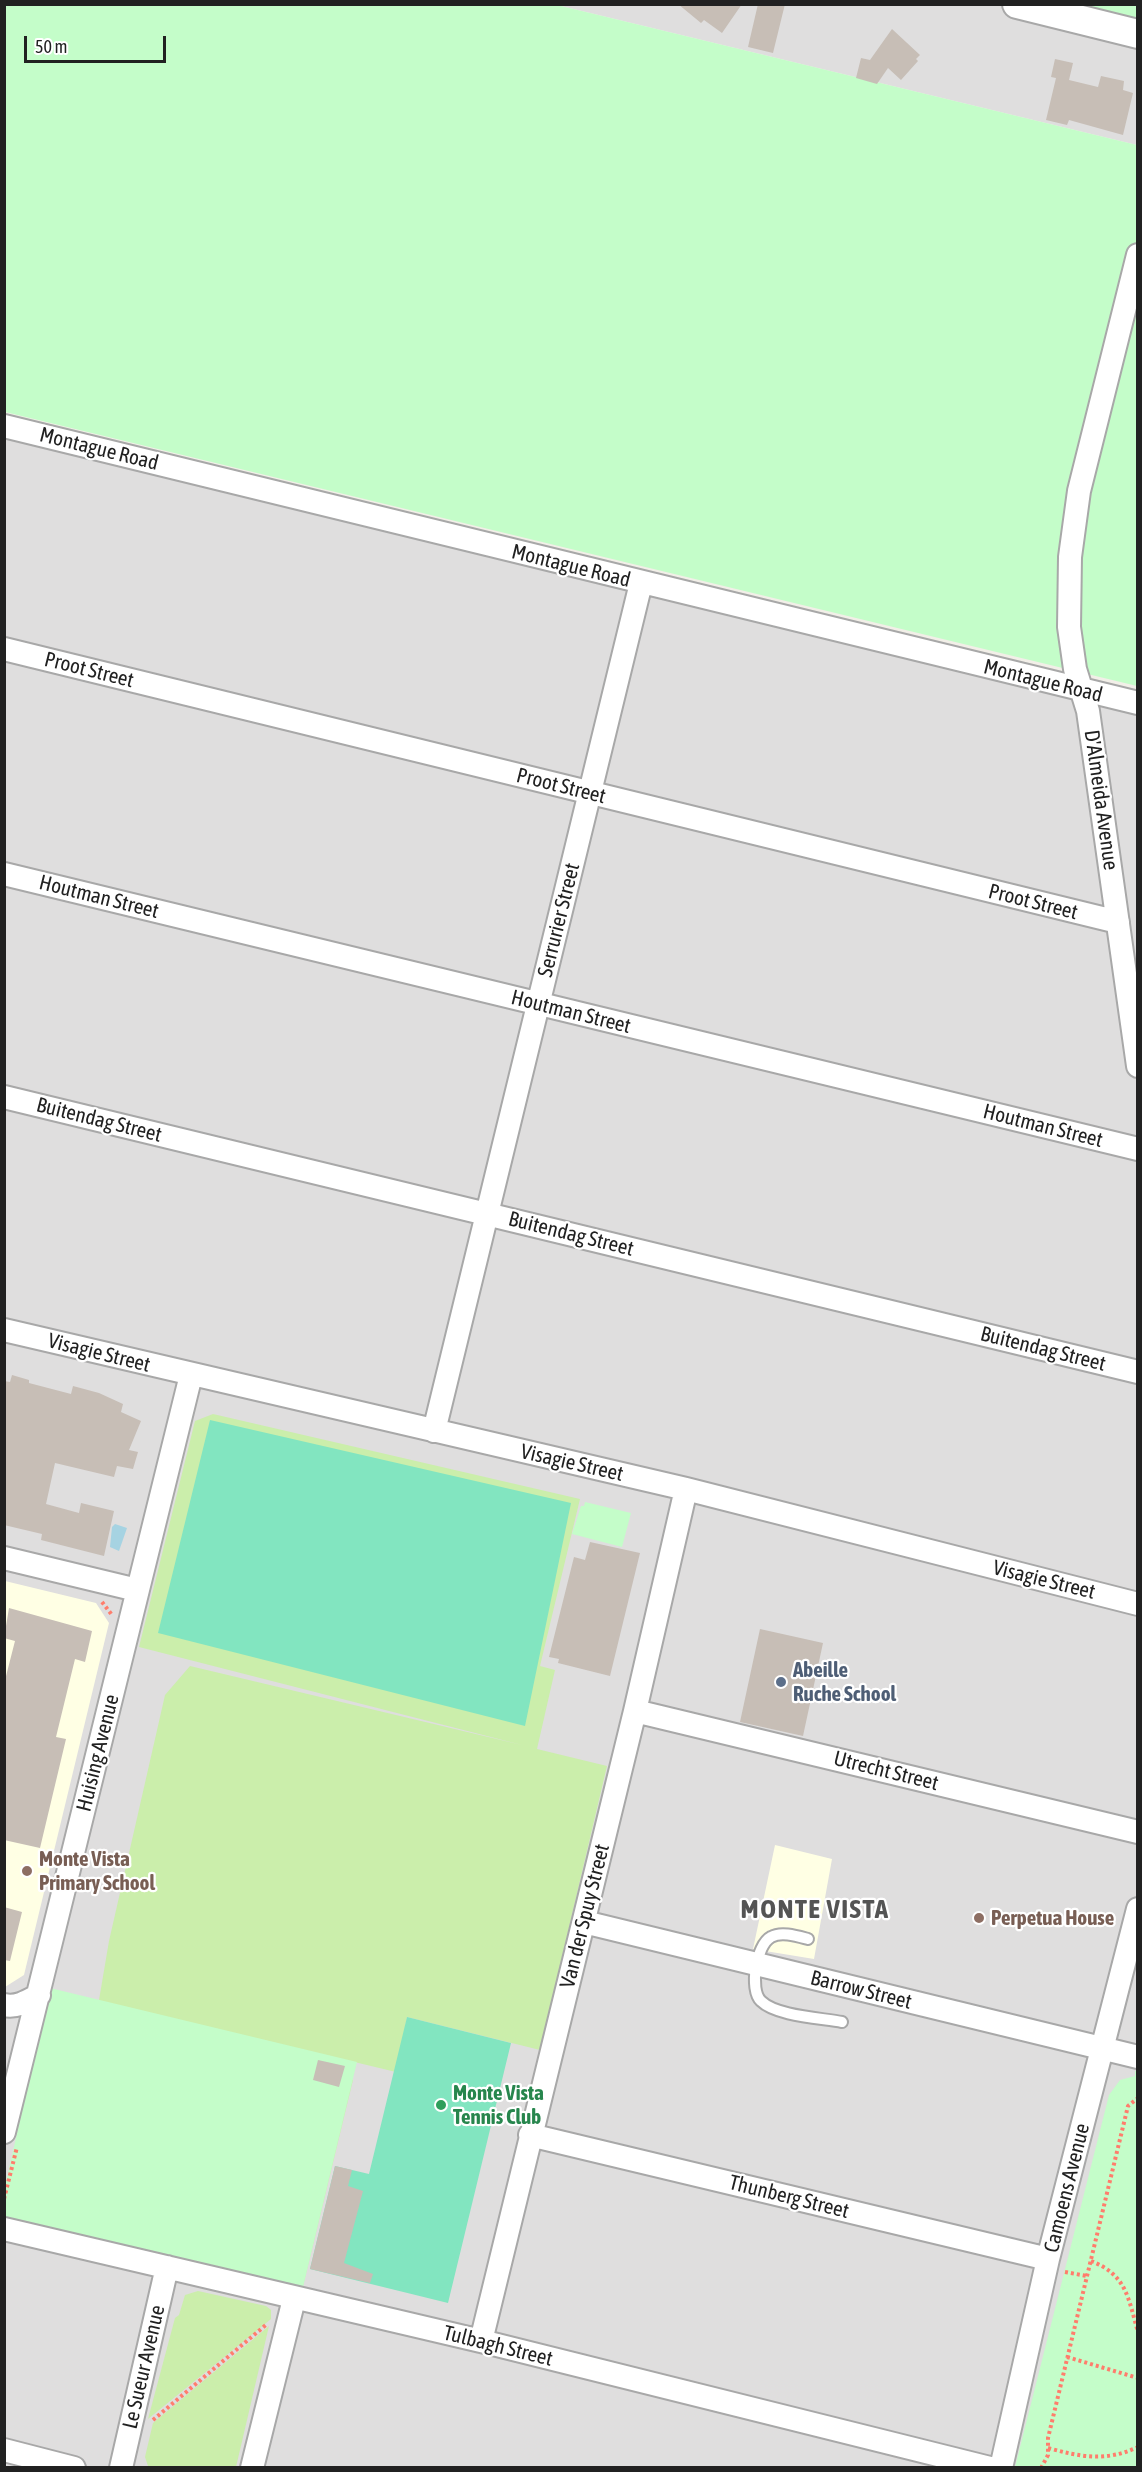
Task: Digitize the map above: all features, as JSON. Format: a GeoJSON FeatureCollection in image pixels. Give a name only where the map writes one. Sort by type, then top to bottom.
{"type":"FeatureCollection","features":[{"type":"Feature","properties":{"kind":"street"},"geometry":{"type":"LineString","coordinates":[[1017,4],[1050,8],[1137,34]]}},
{"type":"Feature","properties":{"kind":"street","name":"D'Almeida Avenue"},"geometry":{"type":"LineString","coordinates":[[1137,255],[1079,491],[1070,557],[1069,627],[1088,711],[1137,1066]]}},
{"type":"Feature","properties":{"kind":"street","name":"Montague Road"},"geometry":{"type":"LineString","coordinates":[[4,426],[1137,703]]}},
{"type":"Feature","properties":{"kind":"street","name":"Serrurier Street"},"geometry":{"type":"LineString","coordinates":[[434,1431],[641,583]]}},
{"type":"Feature","properties":{"kind":"street","name":"Proot Street"},"geometry":{"type":"LineString","coordinates":[[4,649],[1118,922]]}},
{"type":"Feature","properties":{"kind":"street","name":"Houtman Street"},"geometry":{"type":"LineString","coordinates":[[4,874],[1137,1149]]}},
{"type":"Feature","properties":{"kind":"street","name":"Buitendag Street"},"geometry":{"type":"LineString","coordinates":[[4,1097],[1137,1372]]}},
{"type":"Feature","properties":{"kind":"street","name":"Visagie Street"},"geometry":{"type":"LineString","coordinates":[[4,1330],[686,1489],[1137,1604]]}},
{"type":"Feature","properties":{"kind":"street","name":"Huising Avenue"},"geometry":{"type":"LineString","coordinates":[[4,2132],[191,1375]]}},
{"type":"Feature","properties":{"kind":"street","name":"Van der Spuy Street"},"geometry":{"type":"LineString","coordinates":[[481,2342],[635,1710],[686,1489]]}},
{"type":"Feature","properties":{"kind":"street"},"geometry":{"type":"LineString","coordinates":[[4,1558],[137,1590]]}},
{"type":"Feature","properties":{"kind":"street","name":"Utrecht Street"},"geometry":{"type":"LineString","coordinates":[[635,1710],[1137,1832]]}},
{"type":"Feature","properties":{"kind":"street","name":"Camoens Avenue"},"geometry":{"type":"LineString","coordinates":[[1001,2468],[1048,2259],[1137,1909]]}},
{"type":"Feature","properties":{"kind":"street","name":"Barrow Street"},"geometry":{"type":"LineString","coordinates":[[584,1922],[1137,2057]]}},
{"type":"Feature","properties":{"kind":"street"},"geometry":{"type":"LineString","coordinates":[[8,2006],[39,1995]]}},
{"type":"Feature","properties":{"kind":"street"},"geometry":{"type":"LineString","coordinates":[[8,2006],[21,2017],[29,2036]]}},
{"type":"Feature","properties":{"kind":"street","name":"Thunberg Street"},"geometry":{"type":"LineString","coordinates":[[530,2135],[1048,2259]]}},
{"type":"Feature","properties":{"kind":"street","name":"Tulbagh Street"},"geometry":{"type":"LineString","coordinates":[[4,2229],[481,2342],[990,2468]]}},
{"type":"Feature","properties":{"kind":"street","name":"Le Sueur Avenue"},"geometry":{"type":"LineString","coordinates":[[121,2468],[167,2267]]}},
{"type":"Feature","properties":{"kind":"street"},"geometry":{"type":"LineString","coordinates":[[252,2468],[294,2299]]}},
{"type":"Feature","properties":{"kind":"street"},"geometry":{"type":"LineString","coordinates":[[4,2450],[74,2468]]}},
{"type":"Feature","properties":{"kind":"lane"},"geometry":{"type":"LineString","coordinates":[[808,1939],[781,1935],[770,1937],[764,1944],[757,1964],[754,1985],[757,1995],[772,2009],[842,2022]]}},
{"type":"Feature","properties":{"kind":"path"},"geometry":{"type":"LineString","coordinates":[[91,1598],[102,1601],[114,1619]]}},
{"type":"Feature","properties":{"kind":"path"},"geometry":{"type":"LineString","coordinates":[[1041,2468],[1048,2455],[1048,2438],[1128,2106],[1137,2098]]}},
{"type":"Feature","properties":{"kind":"path"},"geometry":{"type":"LineString","coordinates":[[1091,2261],[1106,2267],[1118,2278],[1132,2304],[1137,2332]]}},
{"type":"Feature","properties":{"kind":"path"},"geometry":{"type":"LineString","coordinates":[[1061,2279],[1063,2272],[1087,2276]]}},
{"type":"Feature","properties":{"kind":"path"},"geometry":{"type":"LineString","coordinates":[[150,2422],[274,2320]]}},
{"type":"Feature","properties":{"kind":"path"},"geometry":{"type":"LineString","coordinates":[[1067,2357],[1137,2378]]}},
{"type":"Feature","properties":{"kind":"path"},"geometry":{"type":"LineString","coordinates":[[1048,2448],[1085,2458],[1101,2458],[1122,2455],[1137,2447]]}},
{"type":"Feature","properties":{"kind":"shaded area"},"geometry":{"type":"Polygon","coordinates":[[[557,5],[1137,5],[1137,145],[557,5]]]}},
{"type":"Feature","properties":{"kind":"shaded area"},"geometry":{"type":"Polygon","coordinates":[[[5,429],[1137,704],[1137,2467],[5,2468],[5,429]]]}},
{"type":"Feature","properties":{"kind":"shaded area","name":"Monte Vista Primary School"},"geometry":{"type":"Polygon","coordinates":[[[5,1581],[96,1603],[109,1623],[24,1975],[5,1987],[5,1581]]]}},
{"type":"Feature","properties":{"kind":"shaded area"},"geometry":{"type":"Polygon","coordinates":[[[775,1845],[832,1859],[814,1959],[753,1949],[775,1845]]]}},
{"type":"Feature","properties":{"kind":"green space"},"geometry":{"type":"Polygon","coordinates":[[[5,5],[557,5],[1137,145],[1137,686],[5,412],[5,5]]]}},
{"type":"Feature","properties":{"kind":"green space"},"geometry":{"type":"Polygon","coordinates":[[[1079,5],[1137,5],[1137,20],[1082,7],[1079,5]]]}},
{"type":"Feature","properties":{"kind":"green space"},"geometry":{"type":"Polygon","coordinates":[[[213,1414],[580,1499],[540,1666],[555,1670],[537,1749],[607,1766],[540,2050],[407,2017],[396,2072],[346,2060],[342,2077],[353,2080],[303,2286],[99,2000],[109,1941],[165,1695],[190,1666],[522,1745],[139,1647],[195,1421],[213,1414]]]}},
{"type":"Feature","properties":{"kind":"green space"},"geometry":{"type":"Polygon","coordinates":[[[210,1420],[571,1503],[525,1726],[158,1633],[210,1420]]]}},
{"type":"Feature","properties":{"kind":"green space"},"geometry":{"type":"Polygon","coordinates":[[[585,1502],[631,1513],[622,1547],[572,1534],[581,1506],[584,1506],[585,1502]]]}},
{"type":"Feature","properties":{"kind":"green space"},"geometry":{"type":"Polygon","coordinates":[[[50,1988],[357,2062],[302,2291],[5,2220],[5,2186],[50,1988]]]}},
{"type":"Feature","properties":{"kind":"green space","name":"Monte Vista Tennis Club"},"geometry":{"type":"Polygon","coordinates":[[[407,2017],[511,2043],[448,2303],[310,2269],[335,2166],[369,2174],[407,2017]]]}},
{"type":"Feature","properties":{"kind":"green space"},"geometry":{"type":"Polygon","coordinates":[[[1135,2071],[1138,2071],[1137,2467],[1015,2467],[1109,2095],[1120,2080],[1135,2076],[1135,2071]]]}},
{"type":"Feature","properties":{"kind":"green space"},"geometry":{"type":"Polygon","coordinates":[[[198,2291],[266,2306],[271,2310],[271,2319],[148,2419],[175,2318],[179,2315],[185,2295],[198,2291]]]}},
{"type":"Feature","properties":{"kind":"green space"},"geometry":{"type":"Polygon","coordinates":[[[269,2326],[236,2467],[148,2466],[145,2457],[153,2423],[269,2326]]]}},
{"type":"Feature","properties":{"kind":"water"},"geometry":{"type":"Polygon","coordinates":[[[115,1524],[127,1528],[119,1551],[110,1547],[112,1527],[115,1524]]]}},
{"type":"Feature","properties":{"kind":"building"},"geometry":{"type":"Polygon","coordinates":[[[678,4],[742,4],[722,33],[704,20],[701,23],[678,4]]]}},
{"type":"Feature","properties":{"kind":"building"},"geometry":{"type":"Polygon","coordinates":[[[758,4],[785,4],[773,53],[748,47],[758,4]]]}},
{"type":"Feature","properties":{"kind":"building"},"geometry":{"type":"Polygon","coordinates":[[[892,29],[920,55],[916,59],[918,61],[901,80],[888,68],[877,84],[856,78],[861,58],[870,60],[892,29]]]}},
{"type":"Feature","properties":{"kind":"building"},"geometry":{"type":"Polygon","coordinates":[[[1055,59],[1073,63],[1069,80],[1098,87],[1101,76],[1124,81],[1123,90],[1133,93],[1123,135],[1069,120],[1067,125],[1046,120],[1056,78],[1051,77],[1055,59]]]}},
{"type":"Feature","properties":{"kind":"building"},"geometry":{"type":"Polygon","coordinates":[[[12,1375],[29,1380],[29,1383],[71,1394],[73,1386],[99,1393],[123,1404],[121,1412],[141,1421],[129,1450],[138,1452],[133,1469],[117,1466],[114,1477],[55,1463],[46,1504],[79,1513],[81,1503],[114,1511],[104,1556],[41,1540],[42,1534],[4,1525],[4,1381],[10,1382],[12,1375]]]}},
{"type":"Feature","properties":{"kind":"building"},"geometry":{"type":"Polygon","coordinates":[[[590,1542],[640,1553],[610,1676],[558,1663],[559,1659],[549,1657],[574,1557],[585,1560],[590,1542]]]}},
{"type":"Feature","properties":{"kind":"building","name":"Monte Vista Primary School"},"geometry":{"type":"Polygon","coordinates":[[[9,1608],[92,1631],[85,1662],[75,1659],[56,1737],[66,1739],[40,1848],[4,1840],[4,1684],[15,1641],[4,1638],[9,1608]]]}},
{"type":"Feature","properties":{"kind":"building","name":"Abeille Ruche School"},"geometry":{"type":"Polygon","coordinates":[[[760,1629],[823,1643],[803,1736],[740,1722],[760,1629]]]}},
{"type":"Feature","properties":{"kind":"building","name":"Monte Vista Primary School"},"geometry":{"type":"Polygon","coordinates":[[[4,1907],[22,1912],[10,1961],[4,1960],[4,1907]]]}},
{"type":"Feature","properties":{"kind":"building"},"geometry":{"type":"Polygon","coordinates":[[[318,2060],[345,2066],[339,2087],[313,2080],[318,2060]]]}},
{"type":"Feature","properties":{"kind":"building"},"geometry":{"type":"Polygon","coordinates":[[[335,2166],[352,2170],[348,2186],[363,2191],[344,2263],[373,2274],[370,2283],[310,2269],[335,2166]]]}},
{"type":"Feature","properties":{"kind":"place","name":"Abeille Ruche School"},"geometry":{"type":"Point","coordinates":[781,1682]}},
{"type":"Feature","properties":{"kind":"place","name":"Monte Vista Primary School"},"geometry":{"type":"Point","coordinates":[27,1871]}},
{"type":"Feature","properties":{"kind":"place","name":"Perpetua House"},"geometry":{"type":"Point","coordinates":[979,1918]}},
{"type":"Feature","properties":{"kind":"place","name":"Monte Vista Tennis Club"},"geometry":{"type":"Point","coordinates":[441,2105]}},
{"type":"Feature","properties":{"kind":"district","name":"MONTE VISTA"},"geometry":{"type":"Point","coordinates":[815,1909]}}]}
